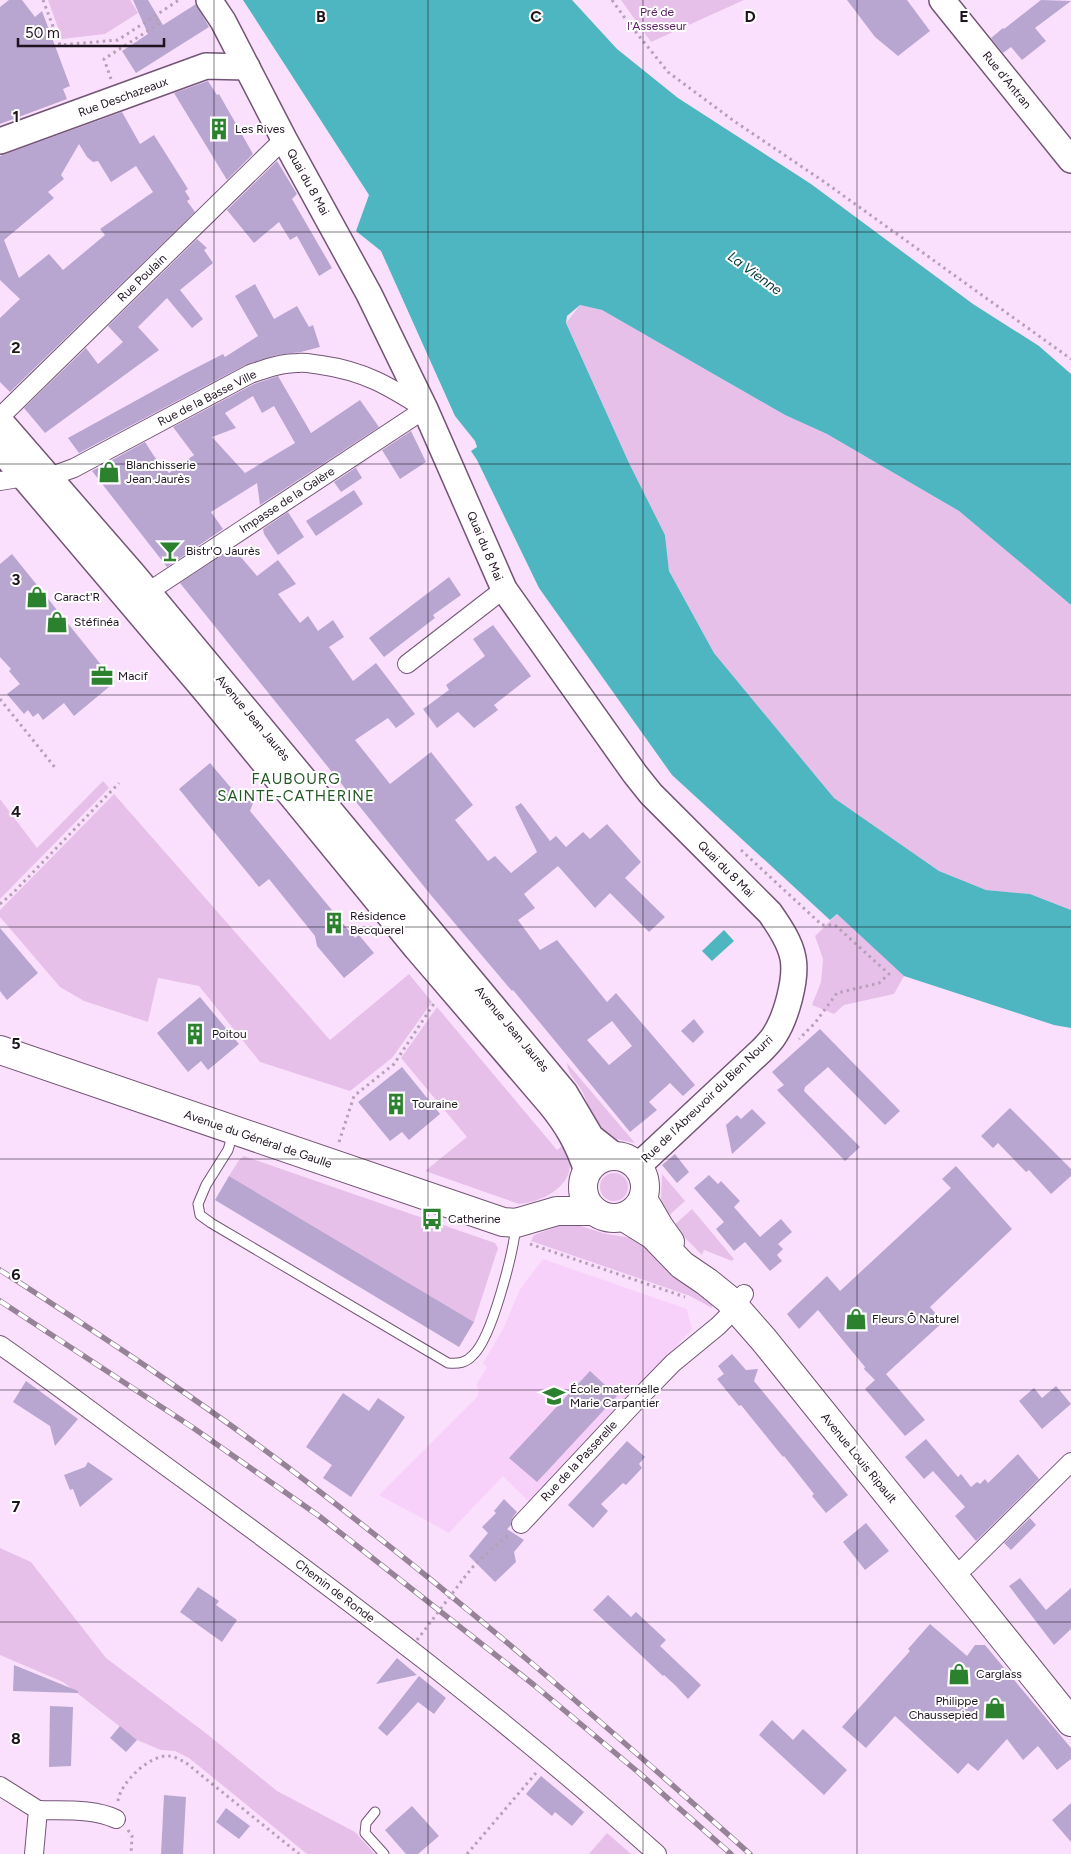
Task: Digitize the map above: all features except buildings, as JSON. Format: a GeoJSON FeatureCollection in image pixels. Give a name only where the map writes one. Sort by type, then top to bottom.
{"type":"FeatureCollection","features":[{"type":"Feature","properties":{"kind":"main road","name":"Quai du 8 Mai"},"geometry":{"type":"LineString","coordinates":[[210,0],[248,67],[284,139],[369,294],[425,409],[504,589],[651,794],[770,913],[782,932],[793,957],[793,975]]}},
{"type":"Feature","properties":{"kind":"main road","name":"Rue d'Antran"},"geometry":{"type":"LineString","coordinates":[[942,0],[1071,160]]}},
{"type":"Feature","properties":{"kind":"main road","name":"Rue Deschazeaux"},"geometry":{"type":"LineString","coordinates":[[0,141],[206,66],[248,67]]}},
{"type":"Feature","properties":{"kind":"main road","name":"Avenue Jean Jaurès"},"geometry":{"type":"LineString","coordinates":[[0,421],[37,477],[207,692],[362,884],[563,1120],[578,1145],[585,1178]]}},
{"type":"Feature","properties":{"kind":"main road","name":"Avenue Jean Jaurès"},"geometry":{"type":"LineString","coordinates":[[0,449],[37,477],[148,592],[565,1093],[591,1137],[627,1161]]}},
{"type":"Feature","properties":{"kind":"main road","name":"Rue de l'Abreuvoir du Bien Nourri"},"geometry":{"type":"LineString","coordinates":[[627,1161],[762,1051],[775,1035],[785,1011],[793,975]]}},
{"type":"Feature","properties":{"kind":"main road","name":"Avenue du Général de Gaulle"},"geometry":{"type":"LineString","coordinates":[[0,1050],[503,1222],[516,1223],[557,1211],[594,1211]]}},
{"type":"Feature","properties":{"kind":"main road"},"geometry":{"type":"LineString","coordinates":[[602,1158],[627,1161],[645,1181],[646,1190],[634,1208],[609,1218],[594,1211],[586,1200],[585,1178],[591,1166],[602,1158]]}},
{"type":"Feature","properties":{"kind":"main road","name":"Avenue du Général de Gaulle"},"geometry":{"type":"LineString","coordinates":[[543,1215],[571,1197],[585,1178]]}},
{"type":"Feature","properties":{"kind":"main road","name":"Avenue Louis Ripault"},"geometry":{"type":"LineString","coordinates":[[634,1208],[660,1228],[687,1259],[697,1267],[729,1282],[739,1300],[821,1410],[1071,1722]]}},
{"type":"Feature","properties":{"kind":"main road","name":"Avenue Louis Ripault"},"geometry":{"type":"LineString","coordinates":[[739,1300],[786,1342],[1071,1695]]}},
{"type":"Feature","properties":{"kind":"street","name":"Rue Poulain"},"geometry":{"type":"LineString","coordinates":[[0,417],[284,139]]}},
{"type":"Feature","properties":{"kind":"street","name":"Rue de la Basse Ville"},"geometry":{"type":"LineString","coordinates":[[0,481],[37,477],[74,468],[250,374],[274,366],[299,362],[328,366],[367,376],[388,385],[425,409]]}},
{"type":"Feature","properties":{"kind":"street","name":"Impasse de la Galère"},"geometry":{"type":"LineString","coordinates":[[148,592],[425,409]]}},
{"type":"Feature","properties":{"kind":"street"},"geometry":{"type":"LineString","coordinates":[[407,664],[504,589]]}},
{"type":"Feature","properties":{"kind":"street","name":"Rue de la Passerelle"},"geometry":{"type":"LineString","coordinates":[[521,1524],[673,1363],[718,1326],[739,1300]]}},
{"type":"Feature","properties":{"kind":"street","name":"Chemin de Ronde"},"geometry":{"type":"LineString","coordinates":[[0,1345],[411,1649],[606,1808],[657,1854]]}},
{"type":"Feature","properties":{"kind":"street"},"geometry":{"type":"LineString","coordinates":[[966,1566],[1071,1462]]}},
{"type":"Feature","properties":{"kind":"street"},"geometry":{"type":"LineString","coordinates":[[0,1786],[38,1810],[96,1812],[116,1820]]}},
{"type":"Feature","properties":{"kind":"street"},"geometry":{"type":"LineString","coordinates":[[34,1854],[38,1810]]}},
{"type":"Feature","properties":{"kind":"lane"},"geometry":{"type":"LineString","coordinates":[[234,1131],[228,1150],[206,1185],[198,1204],[200,1214],[211,1223],[448,1363],[458,1364],[474,1355],[482,1345],[490,1326],[513,1248],[516,1223]]}},
{"type":"Feature","properties":{"kind":"lane"},"geometry":{"type":"LineString","coordinates":[[375,1812],[366,1823],[365,1833],[384,1854]]}},
{"type":"Feature","properties":{"kind":"path"},"geometry":{"type":"LineString","coordinates":[[43,0],[60,45],[118,40],[179,0]]}},
{"type":"Feature","properties":{"kind":"path"},"geometry":{"type":"LineString","coordinates":[[612,0],[626,21],[668,72],[734,121],[823,181],[1071,359]]}},
{"type":"Feature","properties":{"kind":"path"},"geometry":{"type":"LineString","coordinates":[[118,98],[104,59],[160,23],[155,16]]}},
{"type":"Feature","properties":{"kind":"path"},"geometry":{"type":"LineString","coordinates":[[0,699],[57,770]]}},
{"type":"Feature","properties":{"kind":"path"},"geometry":{"type":"LineString","coordinates":[[0,904],[13,893],[118,783]]}},
{"type":"Feature","properties":{"kind":"path"},"geometry":{"type":"LineString","coordinates":[[734,844],[822,925],[834,926],[889,974],[879,983],[837,994],[815,1023],[796,1042]]}},
{"type":"Feature","properties":{"kind":"path"},"geometry":{"type":"LineString","coordinates":[[332,1164],[354,1096],[394,1064],[436,1001],[450,988]]}},
{"type":"Feature","properties":{"kind":"path"},"geometry":{"type":"LineString","coordinates":[[516,1223],[529,1243],[688,1298]]}},
{"type":"Feature","properties":{"kind":"path"},"geometry":{"type":"LineString","coordinates":[[417,1640],[464,1578],[485,1554],[521,1524]]}},
{"type":"Feature","properties":{"kind":"path"},"geometry":{"type":"LineString","coordinates":[[116,1820],[118,1797],[125,1783],[141,1768],[156,1758],[169,1756],[184,1762],[299,1854]]}},
{"type":"Feature","properties":{"kind":"path"},"geometry":{"type":"LineString","coordinates":[[467,1854],[547,1760]]}},
{"type":"Feature","properties":{"kind":"shaded area","name":"École maternelle Marie Carpantier"},"geometry":{"type":"Polygon","coordinates":[[[543,1259],[687,1309],[692,1329],[531,1504],[503,1476],[449,1533],[379,1495],[477,1397],[479,1390],[476,1385],[487,1367],[483,1363],[504,1327],[520,1289],[543,1259]]]}},
{"type":"Feature","properties":{"kind":"green space"},"geometry":{"type":"Polygon","coordinates":[[[48,0],[130,0],[138,13],[105,34],[62,39],[48,0]]]}},
{"type":"Feature","properties":{"kind":"green space","name":"Pré de l'Assesseur"},"geometry":{"type":"Polygon","coordinates":[[[621,0],[744,0],[651,42],[621,0]]]}},
{"type":"Feature","properties":{"kind":"green space"},"geometry":{"type":"Polygon","coordinates":[[[580,305],[602,310],[785,415],[827,434],[959,511],[1071,605],[1071,910],[1030,894],[986,890],[939,871],[834,798],[714,653],[669,571],[665,535],[629,463],[566,323],[580,305]]]}},
{"type":"Feature","properties":{"kind":"green space"},"geometry":{"type":"Polygon","coordinates":[[[103,781],[109,788],[0,899],[0,799],[37,848],[103,781]]]}},
{"type":"Feature","properties":{"kind":"green space"},"geometry":{"type":"Polygon","coordinates":[[[114,794],[330,1040],[409,974],[432,1002],[392,1058],[350,1091],[260,1062],[199,986],[158,978],[148,1022],[84,1001],[60,987],[0,917],[0,910],[114,794]]]}},
{"type":"Feature","properties":{"kind":"green space"},"geometry":{"type":"Polygon","coordinates":[[[837,914],[904,976],[894,994],[844,1005],[834,1014],[812,1005],[821,982],[823,959],[815,936],[837,914]]]}},
{"type":"Feature","properties":{"kind":"green space"},"geometry":{"type":"Polygon","coordinates":[[[437,1007],[557,1150],[565,1144],[570,1161],[566,1180],[545,1197],[519,1204],[425,1171],[467,1137],[401,1058],[437,1007]]]}},
{"type":"Feature","properties":{"kind":"green space"},"geometry":{"type":"Polygon","coordinates":[[[567,1063],[635,1143],[611,1137],[600,1129],[567,1063]]]}},
{"type":"Feature","properties":{"kind":"green space"},"geometry":{"type":"Polygon","coordinates":[[[244,1156],[495,1243],[498,1248],[474,1322],[229,1176],[239,1160],[244,1156]]]}},
{"type":"Feature","properties":{"kind":"green space"},"geometry":{"type":"Polygon","coordinates":[[[614,1173],[624,1177],[628,1187],[624,1197],[614,1201],[604,1197],[600,1187],[604,1177],[614,1173]]]}},
{"type":"Feature","properties":{"kind":"green space"},"geometry":{"type":"Polygon","coordinates":[[[662,1174],[685,1201],[666,1218],[661,1199],[662,1174]]]}},
{"type":"Feature","properties":{"kind":"green space"},"geometry":{"type":"Polygon","coordinates":[[[692,1209],[734,1259],[732,1261],[704,1250],[702,1255],[673,1226],[692,1209]]]}},
{"type":"Feature","properties":{"kind":"green space"},"geometry":{"type":"Polygon","coordinates":[[[572,1224],[642,1242],[712,1303],[712,1308],[690,1296],[531,1241],[534,1235],[562,1225],[572,1224]]]}},
{"type":"Feature","properties":{"kind":"green space"},"geometry":{"type":"Polygon","coordinates":[[[0,1548],[31,1562],[106,1658],[207,1734],[277,1791],[355,1832],[375,1854],[307,1854],[189,1758],[175,1751],[161,1750],[137,1740],[63,1682],[0,1655],[0,1548]]]}},
{"type":"Feature","properties":{"kind":"green space"},"geometry":{"type":"Polygon","coordinates":[[[607,1833],[631,1854],[589,1854],[607,1833]]]}},
{"type":"Feature","properties":{"kind":"water","name":"La Vienne"},"geometry":{"type":"Polygon","coordinates":[[[243,0],[572,0],[617,49],[678,98],[811,184],[973,304],[1039,346],[1071,374],[1071,605],[959,511],[827,434],[785,415],[602,310],[580,305],[567,316],[566,323],[629,463],[665,535],[669,571],[714,653],[834,798],[939,871],[986,890],[1030,894],[1071,910],[1071,1028],[1054,1025],[904,976],[837,914],[830,920],[672,775],[539,588],[471,451],[477,447],[475,441],[455,416],[381,251],[356,231],[369,195],[243,0]]]}},
{"type":"Feature","properties":{"kind":"water"},"geometry":{"type":"Polygon","coordinates":[[[724,930],[734,941],[712,961],[702,951],[724,930]]]}},
{"type":"Feature","properties":{"kind":"railway"},"geometry":{"type":"LineString","coordinates":[[0,1270],[199,1403],[277,1459],[371,1532],[536,1666],[750,1854]]}},
{"type":"Feature","properties":{"kind":"railway"},"geometry":{"type":"LineString","coordinates":[[0,1301],[192,1427],[319,1516],[534,1685],[638,1772],[731,1854]]}},
{"type":"Feature","properties":{"kind":"place","name":"Les Rives"},"geometry":{"type":"Point","coordinates":[219,129]}},
{"type":"Feature","properties":{"kind":"place","name":"Blanchisserie Jean Jaurès"},"geometry":{"type":"Point","coordinates":[109,472]}},
{"type":"Feature","properties":{"kind":"place","name":"Bistr'O Jaurès"},"geometry":{"type":"Point","coordinates":[170,551]}},
{"type":"Feature","properties":{"kind":"place","name":"Caract'R"},"geometry":{"type":"Point","coordinates":[37,597]}},
{"type":"Feature","properties":{"kind":"place","name":"Stéfinéa"},"geometry":{"type":"Point","coordinates":[57,622]}},
{"type":"Feature","properties":{"kind":"place","name":"Macif"},"geometry":{"type":"Point","coordinates":[102,676]}},
{"type":"Feature","properties":{"kind":"place","name":"Résidence Becquerel"},"geometry":{"type":"Point","coordinates":[334,923]}},
{"type":"Feature","properties":{"kind":"place","name":"Poitou"},"geometry":{"type":"Point","coordinates":[195,1034]}},
{"type":"Feature","properties":{"kind":"place","name":"Touraine"},"geometry":{"type":"Point","coordinates":[396,1104]}},
{"type":"Feature","properties":{"kind":"place","name":"Catherine"},"geometry":{"type":"Point","coordinates":[432,1219]}},
{"type":"Feature","properties":{"kind":"place","name":"Fleurs Ô Naturel"},"geometry":{"type":"Point","coordinates":[856,1319]}},
{"type":"Feature","properties":{"kind":"place","name":"École maternelle Marie Carpantier"},"geometry":{"type":"Point","coordinates":[554,1396]}},
{"type":"Feature","properties":{"kind":"place","name":"Carglass"},"geometry":{"type":"Point","coordinates":[959,1674]}},
{"type":"Feature","properties":{"kind":"place","name":"Philippe Chaussepied"},"geometry":{"type":"Point","coordinates":[995,1708]}},
{"type":"Feature","properties":{"kind":"district","name":"FAUBOURG SAINTE-CATHERINE"},"geometry":{"type":"Point","coordinates":[296,788]}}]}
